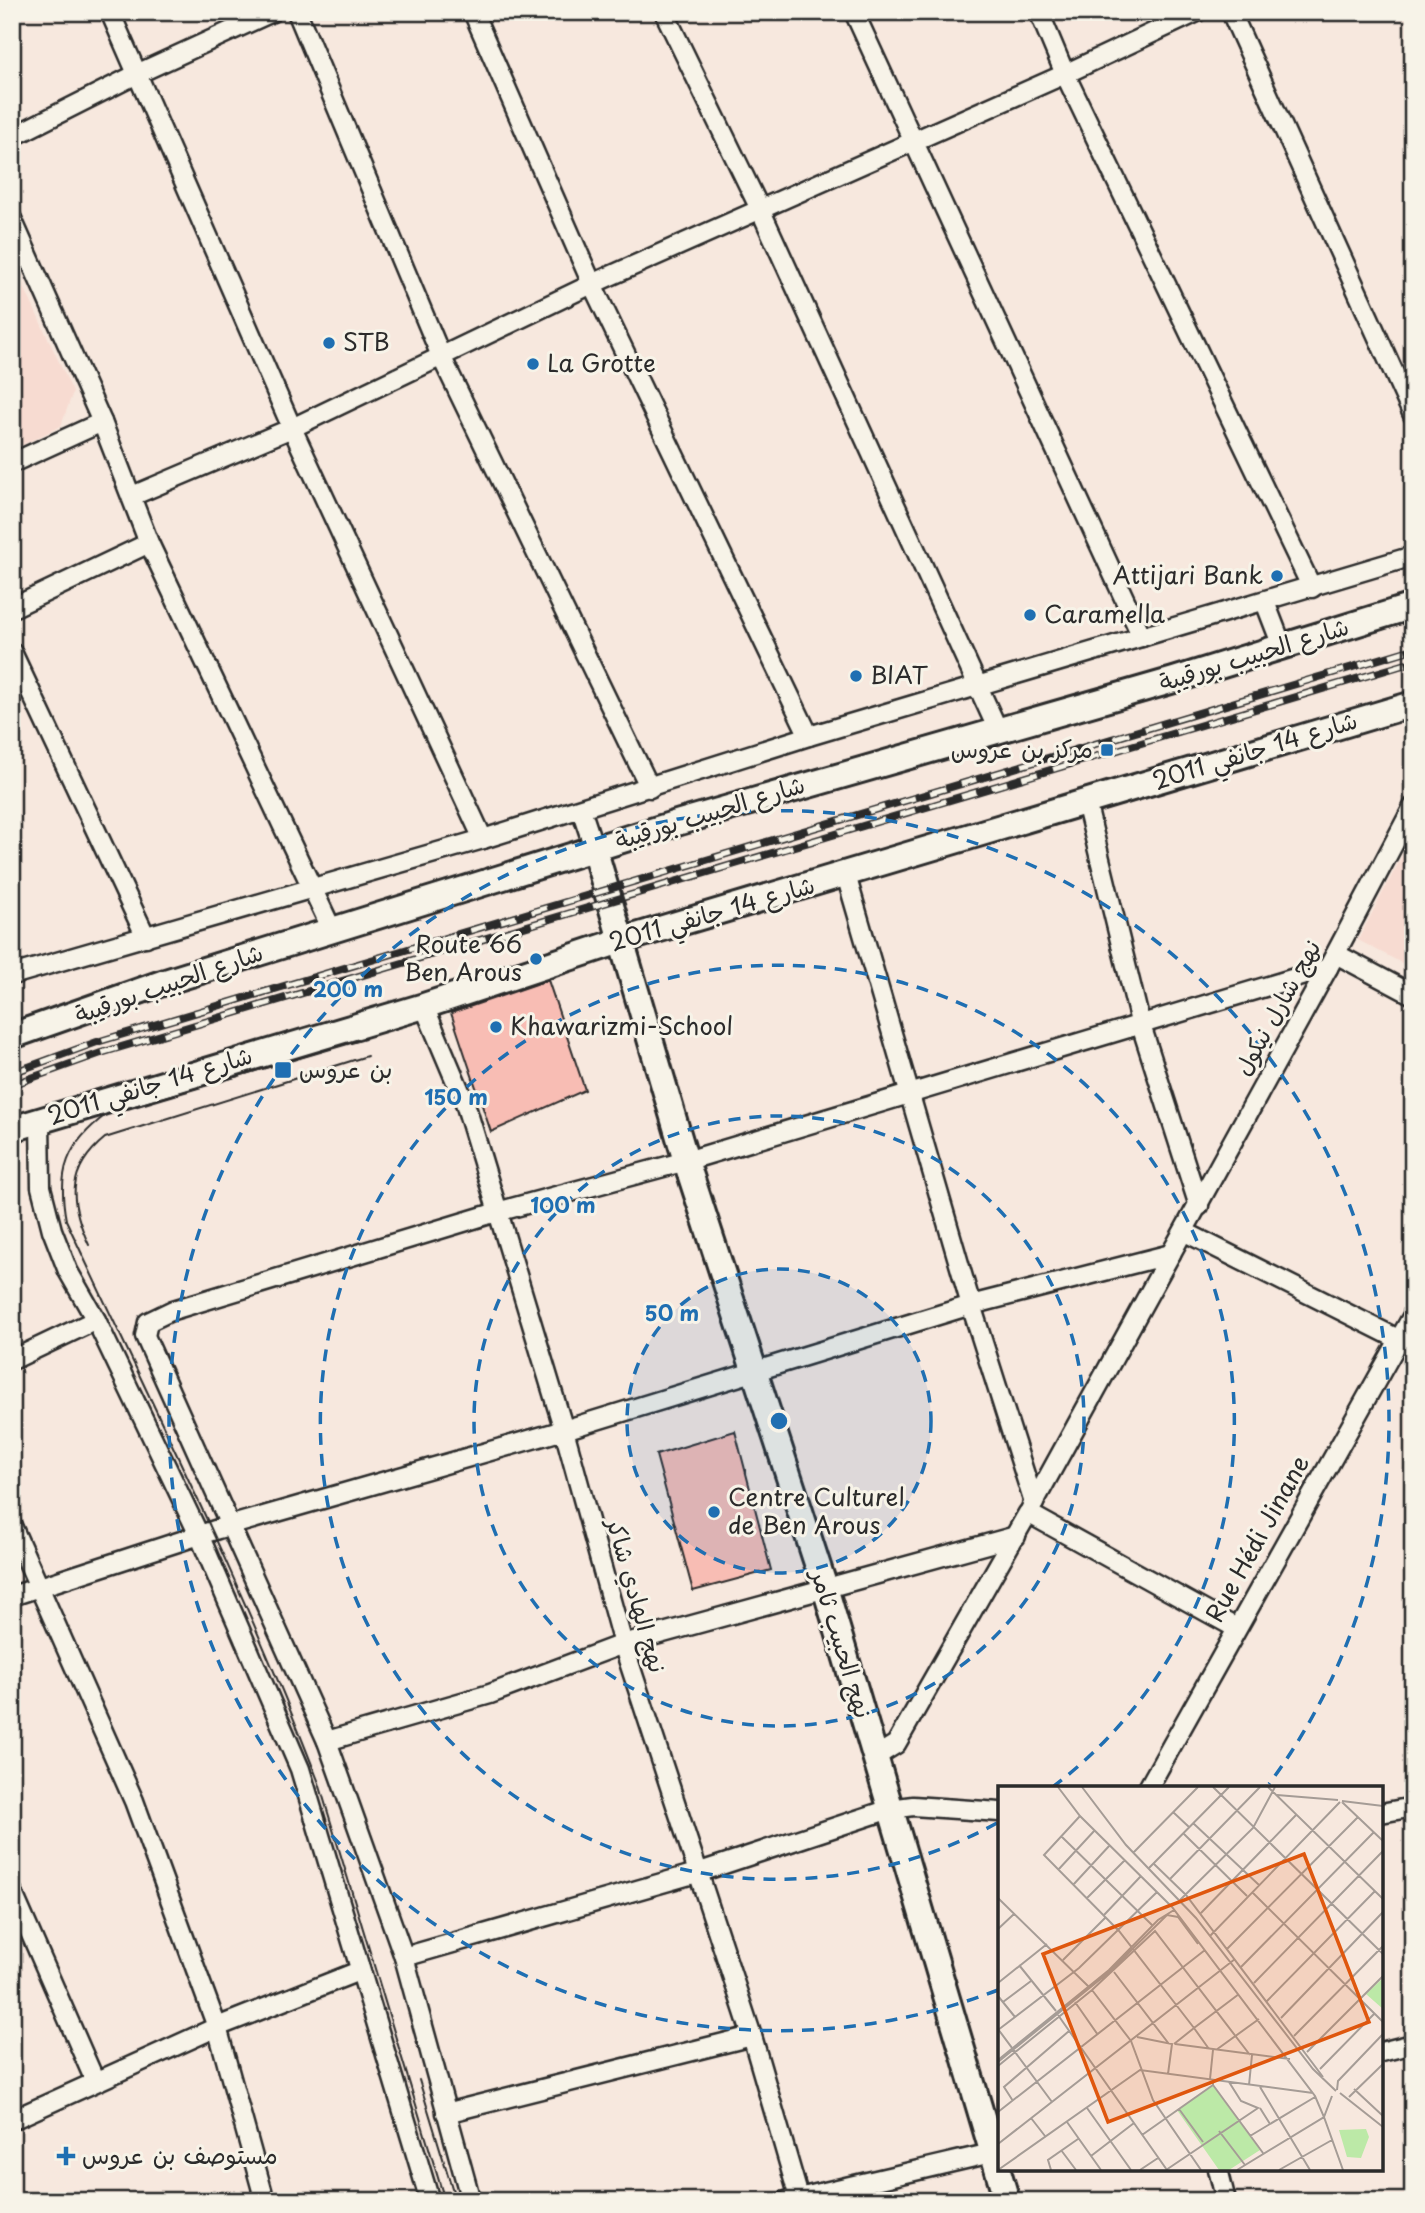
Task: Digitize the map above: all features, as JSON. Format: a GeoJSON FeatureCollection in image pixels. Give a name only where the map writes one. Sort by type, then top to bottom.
{"type":"FeatureCollection","features":[{"type":"Feature","properties":{"kind":"street"},"geometry":{"type":"LineString","coordinates":[[110,12],[139,73],[292,428],[483,839]]}},
{"type":"Feature","properties":{"kind":"street"},"geometry":{"type":"LineString","coordinates":[[12,137],[139,73],[272,12]]}},
{"type":"Feature","properties":{"kind":"street"},"geometry":{"type":"LineString","coordinates":[[297,12],[441,356],[650,788]]}},
{"type":"Feature","properties":{"kind":"street"},"geometry":{"type":"LineString","coordinates":[[473,12],[592,284],[809,736]]}},
{"type":"Feature","properties":{"kind":"street"},"geometry":{"type":"LineString","coordinates":[[664,12],[760,209],[997,728]]}},
{"type":"Feature","properties":{"kind":"street"},"geometry":{"type":"LineString","coordinates":[[854,12],[1142,637]]}},
{"type":"Feature","properties":{"kind":"street"},"geometry":{"type":"LineString","coordinates":[[1040,12],[1065,74],[1312,588]]}},
{"type":"Feature","properties":{"kind":"street"},"geometry":{"type":"LineString","coordinates":[[132,496],[292,428],[592,284],[1065,74],[1197,12]]}},
{"type":"Feature","properties":{"kind":"street"},"geometry":{"type":"LineString","coordinates":[[1231,12],[1413,415]]}},
{"type":"Feature","properties":{"kind":"street"},"geometry":{"type":"LineString","coordinates":[[12,219],[102,422],[149,542],[332,930]]}},
{"type":"Feature","properties":{"kind":"street"},"geometry":{"type":"LineString","coordinates":[[12,463],[102,422]]}},
{"type":"Feature","properties":{"kind":"street"},"geometry":{"type":"LineString","coordinates":[[12,608],[149,542]]}},
{"type":"Feature","properties":{"kind":"street"},"geometry":{"type":"LineString","coordinates":[[12,975],[483,839],[976,685],[1265,602],[1413,556]]}},
{"type":"Feature","properties":{"kind":"street"},"geometry":{"type":"LineString","coordinates":[[1265,602],[1282,646]]}},
{"type":"Feature","properties":{"kind":"street","name":"شارع الحبيب بورقيبة"},"geometry":{"type":"LineString","coordinates":[[12,1036],[162,983],[594,848],[997,728],[1174,680],[1413,606]]}},
{"type":"Feature","properties":{"kind":"street"},"geometry":{"type":"LineString","coordinates":[[12,652],[146,937]]}},
{"type":"Feature","properties":{"kind":"street","name":"شارع 14 جانفي 2011"},"geometry":{"type":"LineString","coordinates":[[12,1129],[424,1006],[623,940],[1413,704]]}},
{"type":"Feature","properties":{"kind":"street"},"geometry":{"type":"LineString","coordinates":[[1086,802],[1140,1022],[1199,1206]]}},
{"type":"Feature","properties":{"kind":"street","name":"نهج شارل نيكول"},"geometry":{"type":"LineString","coordinates":[[875,1757],[896,1744],[1016,1536],[1185,1232],[1413,807]]}},
{"type":"Feature","properties":{"kind":"street"},"geometry":{"type":"LineString","coordinates":[[581,809],[594,848]]}},
{"type":"Feature","properties":{"kind":"street","name":"نهج الحبيب ثامر"},"geometry":{"type":"LineString","coordinates":[[594,848],[687,1161],[826,1591],[996,2152]]}},
{"type":"Feature","properties":{"kind":"street"},"geometry":{"type":"LineString","coordinates":[[846,874],[1031,1508],[1236,1628]]}},
{"type":"Feature","properties":{"kind":"street"},"geometry":{"type":"LineString","coordinates":[[471,2201],[404,1957],[327,1741],[233,1527],[179,1416],[145,1336],[148,1322],[173,1310],[497,1212],[687,1161],[1332,961],[1413,995]]}},
{"type":"Feature","properties":{"kind":"street","name":"نهج الهادي شاكر"},"geometry":{"type":"LineString","coordinates":[[424,1006],[465,1103],[564,1430],[623,1644],[752,2036],[795,2200]]}},
{"type":"Feature","properties":{"kind":"street"},"geometry":{"type":"LineString","coordinates":[[40,1119],[41,1187],[52,1230],[68,1271],[96,1320],[200,1537],[300,1769],[430,2201]]}},
{"type":"Feature","properties":{"kind":"street"},"geometry":{"type":"LineString","coordinates":[[1185,1232],[1398,1339]]}},
{"type":"Feature","properties":{"kind":"street"},"geometry":{"type":"LineString","coordinates":[[12,1596],[971,1305],[1171,1254]]}},
{"type":"Feature","properties":{"kind":"street","name":"Rue Hédi Jinane"},"geometry":{"type":"LineString","coordinates":[[1149,1786],[1413,1315]]}},
{"type":"Feature","properties":{"kind":"street"},"geometry":{"type":"LineString","coordinates":[[12,1360],[96,1320]]}},
{"type":"Feature","properties":{"kind":"street"},"geometry":{"type":"LineString","coordinates":[[12,1526],[134,1801],[217,2028],[265,2201]]}},
{"type":"Feature","properties":{"kind":"street"},"geometry":{"type":"LineString","coordinates":[[327,1741],[490,1694],[623,1644],[826,1591],[1016,1536]]}},
{"type":"Feature","properties":{"kind":"street"},"geometry":{"type":"LineString","coordinates":[[404,1957],[699,1872],[890,1809],[913,1806],[998,1812]]}},
{"type":"Feature","properties":{"kind":"street"},"geometry":{"type":"LineString","coordinates":[[1383,1813],[1413,1808]]}},
{"type":"Feature","properties":{"kind":"street"},"geometry":{"type":"LineString","coordinates":[[12,1891],[95,2081]]}},
{"type":"Feature","properties":{"kind":"street"},"geometry":{"type":"LineString","coordinates":[[12,2120],[217,2028],[359,1971]]}},
{"type":"Feature","properties":{"kind":"street"},"geometry":{"type":"LineString","coordinates":[[446,2113],[752,2036]]}},
{"type":"Feature","properties":{"kind":"street"},"geometry":{"type":"LineString","coordinates":[[1383,2049],[1413,2044]]}},
{"type":"Feature","properties":{"kind":"street"},"geometry":{"type":"LineString","coordinates":[[795,2200],[996,2152]]}},
{"type":"Feature","properties":{"kind":"street","name":"نهج الحبيب ثامر"},"geometry":{"type":"LineString","coordinates":[[1000,2171],[1007,2201]]}},
{"type":"Feature","properties":{"kind":"street"},"geometry":{"type":"LineString","coordinates":[[1218,2171],[1226,2201]]}},
{"type":"Feature","properties":{"kind":"shaded area"},"geometry":{"type":"Polygon","coordinates":[[[12,261],[73,392],[61,426],[12,450],[12,261]]]}},
{"type":"Feature","properties":{"kind":"shaded area"},"geometry":{"type":"Polygon","coordinates":[[[1413,835],[1413,969],[1358,940],[1413,835]]]}},
{"type":"Feature","properties":{"kind":"building"},"geometry":{"type":"Polygon","coordinates":[[[548,980],[585,1090],[491,1132],[451,1013],[548,980]]]}},
{"type":"Feature","properties":{"kind":"building","name":"Centre Culturel de Ben Arous"},"geometry":{"type":"Polygon","coordinates":[[[735,1431],[771,1570],[693,1591],[656,1455],[735,1431]]]}},
{"type":"Feature","properties":{"kind":"tram line"},"geometry":{"type":"LineString","coordinates":[[365,1039],[107,1114],[82,1136],[68,1160],[64,1173],[63,1203],[66,1220],[230,1570],[319,1783],[445,2201]]}},
{"type":"Feature","properties":{"kind":"tram line"},"geometry":{"type":"LineString","coordinates":[[89,1245],[78,1215],[75,1187],[83,1162],[105,1138],[367,1056]]}},
{"type":"Feature","properties":{"kind":"tram line"},"geometry":{"type":"LineString","coordinates":[[419,2080],[456,2201]]}},
{"type":"Feature","properties":{"kind":"railway"},"geometry":{"type":"LineString","coordinates":[[12,1073],[97,1042],[1413,649]]}},
{"type":"Feature","properties":{"kind":"railway"},"geometry":{"type":"LineString","coordinates":[[12,1085],[101,1053],[1413,662]]}},
{"type":"Feature","properties":{"kind":"place","name":"STB"},"geometry":{"type":"Point","coordinates":[329,343]}},
{"type":"Feature","properties":{"kind":"place","name":"La Grotte"},"geometry":{"type":"Point","coordinates":[533,364]}},
{"type":"Feature","properties":{"kind":"place","name":"Attijari Bank"},"geometry":{"type":"Point","coordinates":[1277,576]}},
{"type":"Feature","properties":{"kind":"place","name":"Caramella"},"geometry":{"type":"Point","coordinates":[1030,615]}},
{"type":"Feature","properties":{"kind":"place","name":"BIAT"},"geometry":{"type":"Point","coordinates":[856,676]}},
{"type":"Feature","properties":{"kind":"place","name":"مركز بن عروس"},"geometry":{"type":"Point","coordinates":[1107,750]}},
{"type":"Feature","properties":{"kind":"place","name":"Route 66 Ben Arous"},"geometry":{"type":"Point","coordinates":[536,959]}},
{"type":"Feature","properties":{"kind":"place","name":"Khawarizmi-School"},"geometry":{"type":"Point","coordinates":[496,1027]}},
{"type":"Feature","properties":{"kind":"place","name":"بن عروس"},"geometry":{"type":"Point","coordinates":[283,1070]}},
{"type":"Feature","properties":{"kind":"place","name":"Centre Culturel de Ben Arous"},"geometry":{"type":"Point","coordinates":[714,1512]}},
{"type":"Feature","properties":{"kind":"place","name":"مستوصف بن عروس"},"geometry":{"type":"Point","coordinates":[66,2156]}}]}
